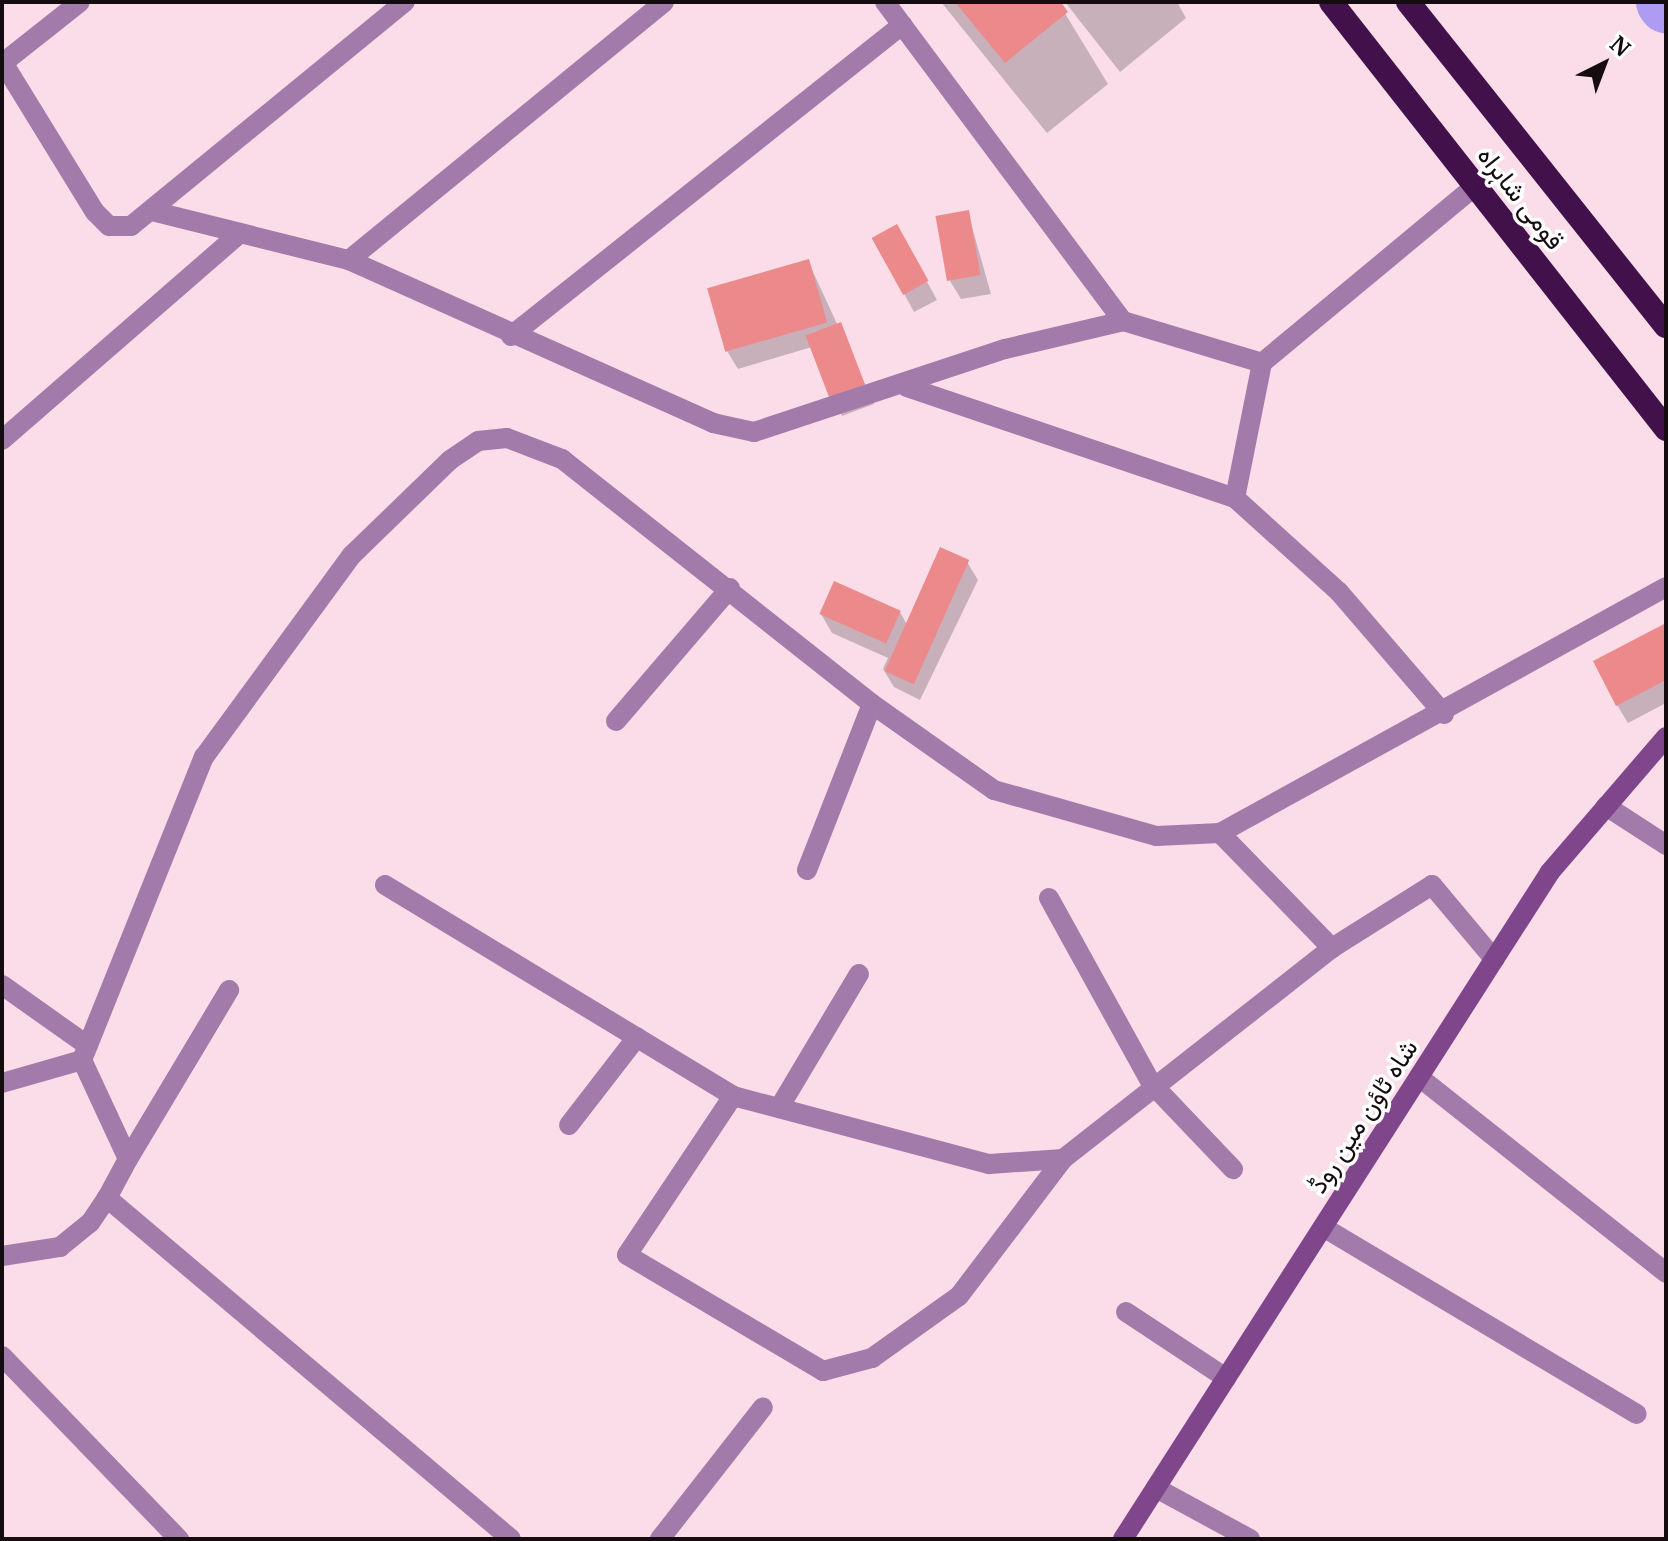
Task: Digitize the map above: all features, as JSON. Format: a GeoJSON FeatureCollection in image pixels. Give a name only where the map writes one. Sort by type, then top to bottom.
{"type":"FeatureCollection","features":[{"type":"Feature","properties":{"kind":"highway","name":"قومی شاہراہ"},"geometry":{"type":"LineString","coordinates":[[1331,2],[1666,429]]}},
{"type":"Feature","properties":{"kind":"highway","name":"قومی شاہراہ"},"geometry":{"type":"LineString","coordinates":[[1408,2],[1666,326]]}},
{"type":"Feature","properties":{"kind":"street"},"geometry":{"type":"LineString","coordinates":[[80,2],[2,62],[103,221],[131,226],[405,2]]}},
{"type":"Feature","properties":{"kind":"street"},"geometry":{"type":"LineString","coordinates":[[349,260],[664,2]]}},
{"type":"Feature","properties":{"kind":"street"},"geometry":{"type":"LineString","coordinates":[[885,2],[1123,321]]}},
{"type":"Feature","properties":{"kind":"street"},"geometry":{"type":"LineString","coordinates":[[511,336],[902,25]]}},
{"type":"Feature","properties":{"kind":"street"},"geometry":{"type":"LineString","coordinates":[[1235,498],[1262,363],[1475,186]]}},
{"type":"Feature","properties":{"kind":"street"},"geometry":{"type":"LineString","coordinates":[[152,211],[349,260],[511,336],[713,423],[754,432],[907,387],[1005,349],[1123,321],[1262,363]]}},
{"type":"Feature","properties":{"kind":"street"},"geometry":{"type":"LineString","coordinates":[[2,440],[240,233]]}},
{"type":"Feature","properties":{"kind":"street"},"geometry":{"type":"LineString","coordinates":[[907,387],[1235,498],[1339,592],[1444,714]]}},
{"type":"Feature","properties":{"kind":"street"},"geometry":{"type":"LineString","coordinates":[[2,1083],[85,1053],[204,757],[352,555],[450,460],[478,441],[507,438],[562,459],[730,588],[872,704],[994,790],[1157,836],[1220,833],[1444,714],[1666,587]]}},
{"type":"Feature","properties":{"kind":"street"},"geometry":{"type":"LineString","coordinates":[[616,721],[730,588]]}},
{"type":"Feature","properties":{"kind":"street"},"geometry":{"type":"LineString","coordinates":[[807,870],[872,704]]}},
{"type":"Feature","properties":{"kind":"street","name":"شاہ ٹاؤن مین روڈ"},"geometry":{"type":"LineString","coordinates":[[1123,1539],[1550,872],[1666,737]]}},
{"type":"Feature","properties":{"kind":"street"},"geometry":{"type":"LineString","coordinates":[[1606,806],[1666,845]]}},
{"type":"Feature","properties":{"kind":"street"},"geometry":{"type":"LineString","coordinates":[[1220,833],[1332,948]]}},
{"type":"Feature","properties":{"kind":"street"},"geometry":{"type":"LineString","coordinates":[[385,885],[733,1096],[989,1164],[1063,1159]]}},
{"type":"Feature","properties":{"kind":"street"},"geometry":{"type":"LineString","coordinates":[[733,1096],[627,1255],[823,1371],[872,1358],[959,1296],[1063,1159],[1151,1083],[1332,948],[1432,885],[1494,959]]}},
{"type":"Feature","properties":{"kind":"street"},"geometry":{"type":"LineString","coordinates":[[1049,898],[1151,1083],[1233,1169]]}},
{"type":"Feature","properties":{"kind":"street"},"geometry":{"type":"LineString","coordinates":[[779,1108],[859,974]]}},
{"type":"Feature","properties":{"kind":"street"},"geometry":{"type":"LineString","coordinates":[[2,985],[85,1053],[128,1159]]}},
{"type":"Feature","properties":{"kind":"street"},"geometry":{"type":"LineString","coordinates":[[2,1256],[60,1247],[90,1223],[229,990]]}},
{"type":"Feature","properties":{"kind":"street"},"geometry":{"type":"LineString","coordinates":[[569,1125],[637,1037]]}},
{"type":"Feature","properties":{"kind":"street"},"geometry":{"type":"LineString","coordinates":[[1419,1077],[1666,1273]]}},
{"type":"Feature","properties":{"kind":"street"},"geometry":{"type":"LineString","coordinates":[[107,1198],[511,1539]]}},
{"type":"Feature","properties":{"kind":"street"},"geometry":{"type":"LineString","coordinates":[[1323,1227],[1637,1414]]}},
{"type":"Feature","properties":{"kind":"street"},"geometry":{"type":"LineString","coordinates":[[1126,1312],[1226,1378]]}},
{"type":"Feature","properties":{"kind":"street"},"geometry":{"type":"LineString","coordinates":[[2,1356],[179,1539]]}},
{"type":"Feature","properties":{"kind":"street"},"geometry":{"type":"LineString","coordinates":[[660,1539],[763,1407]]}},
{"type":"Feature","properties":{"kind":"street"},"geometry":{"type":"LineString","coordinates":[[1156,1488],[1250,1539]]}},
{"type":"Feature","properties":{"kind":"building"},"geometry":{"type":"Polygon","coordinates":[[[955,2],[1061,2],[1068,12],[1005,63],[955,2]]]}},
{"type":"Feature","properties":{"kind":"building"},"geometry":{"type":"Polygon","coordinates":[[[969,210],[980,275],[947,281],[936,216],[969,210]]]}},
{"type":"Feature","properties":{"kind":"building"},"geometry":{"type":"Polygon","coordinates":[[[897,224],[929,281],[903,295],[872,238],[897,224]]]}},
{"type":"Feature","properties":{"kind":"building"},"geometry":{"type":"Polygon","coordinates":[[[809,259],[827,322],[725,352],[707,288],[809,259]]]}},
{"type":"Feature","properties":{"kind":"building"},"geometry":{"type":"Polygon","coordinates":[[[841,322],[865,385],[830,398],[806,336],[841,322]]]}},
{"type":"Feature","properties":{"kind":"building"},"geometry":{"type":"Polygon","coordinates":[[[940,547],[969,560],[914,684],[885,671],[940,547]]]}},
{"type":"Feature","properties":{"kind":"building"},"geometry":{"type":"Polygon","coordinates":[[[834,581],[901,611],[886,644],[819,614],[834,581]]]}},
{"type":"Feature","properties":{"kind":"building"},"geometry":{"type":"Polygon","coordinates":[[[1666,623],[1666,680],[1616,706],[1593,661],[1666,623]]]}}]}
